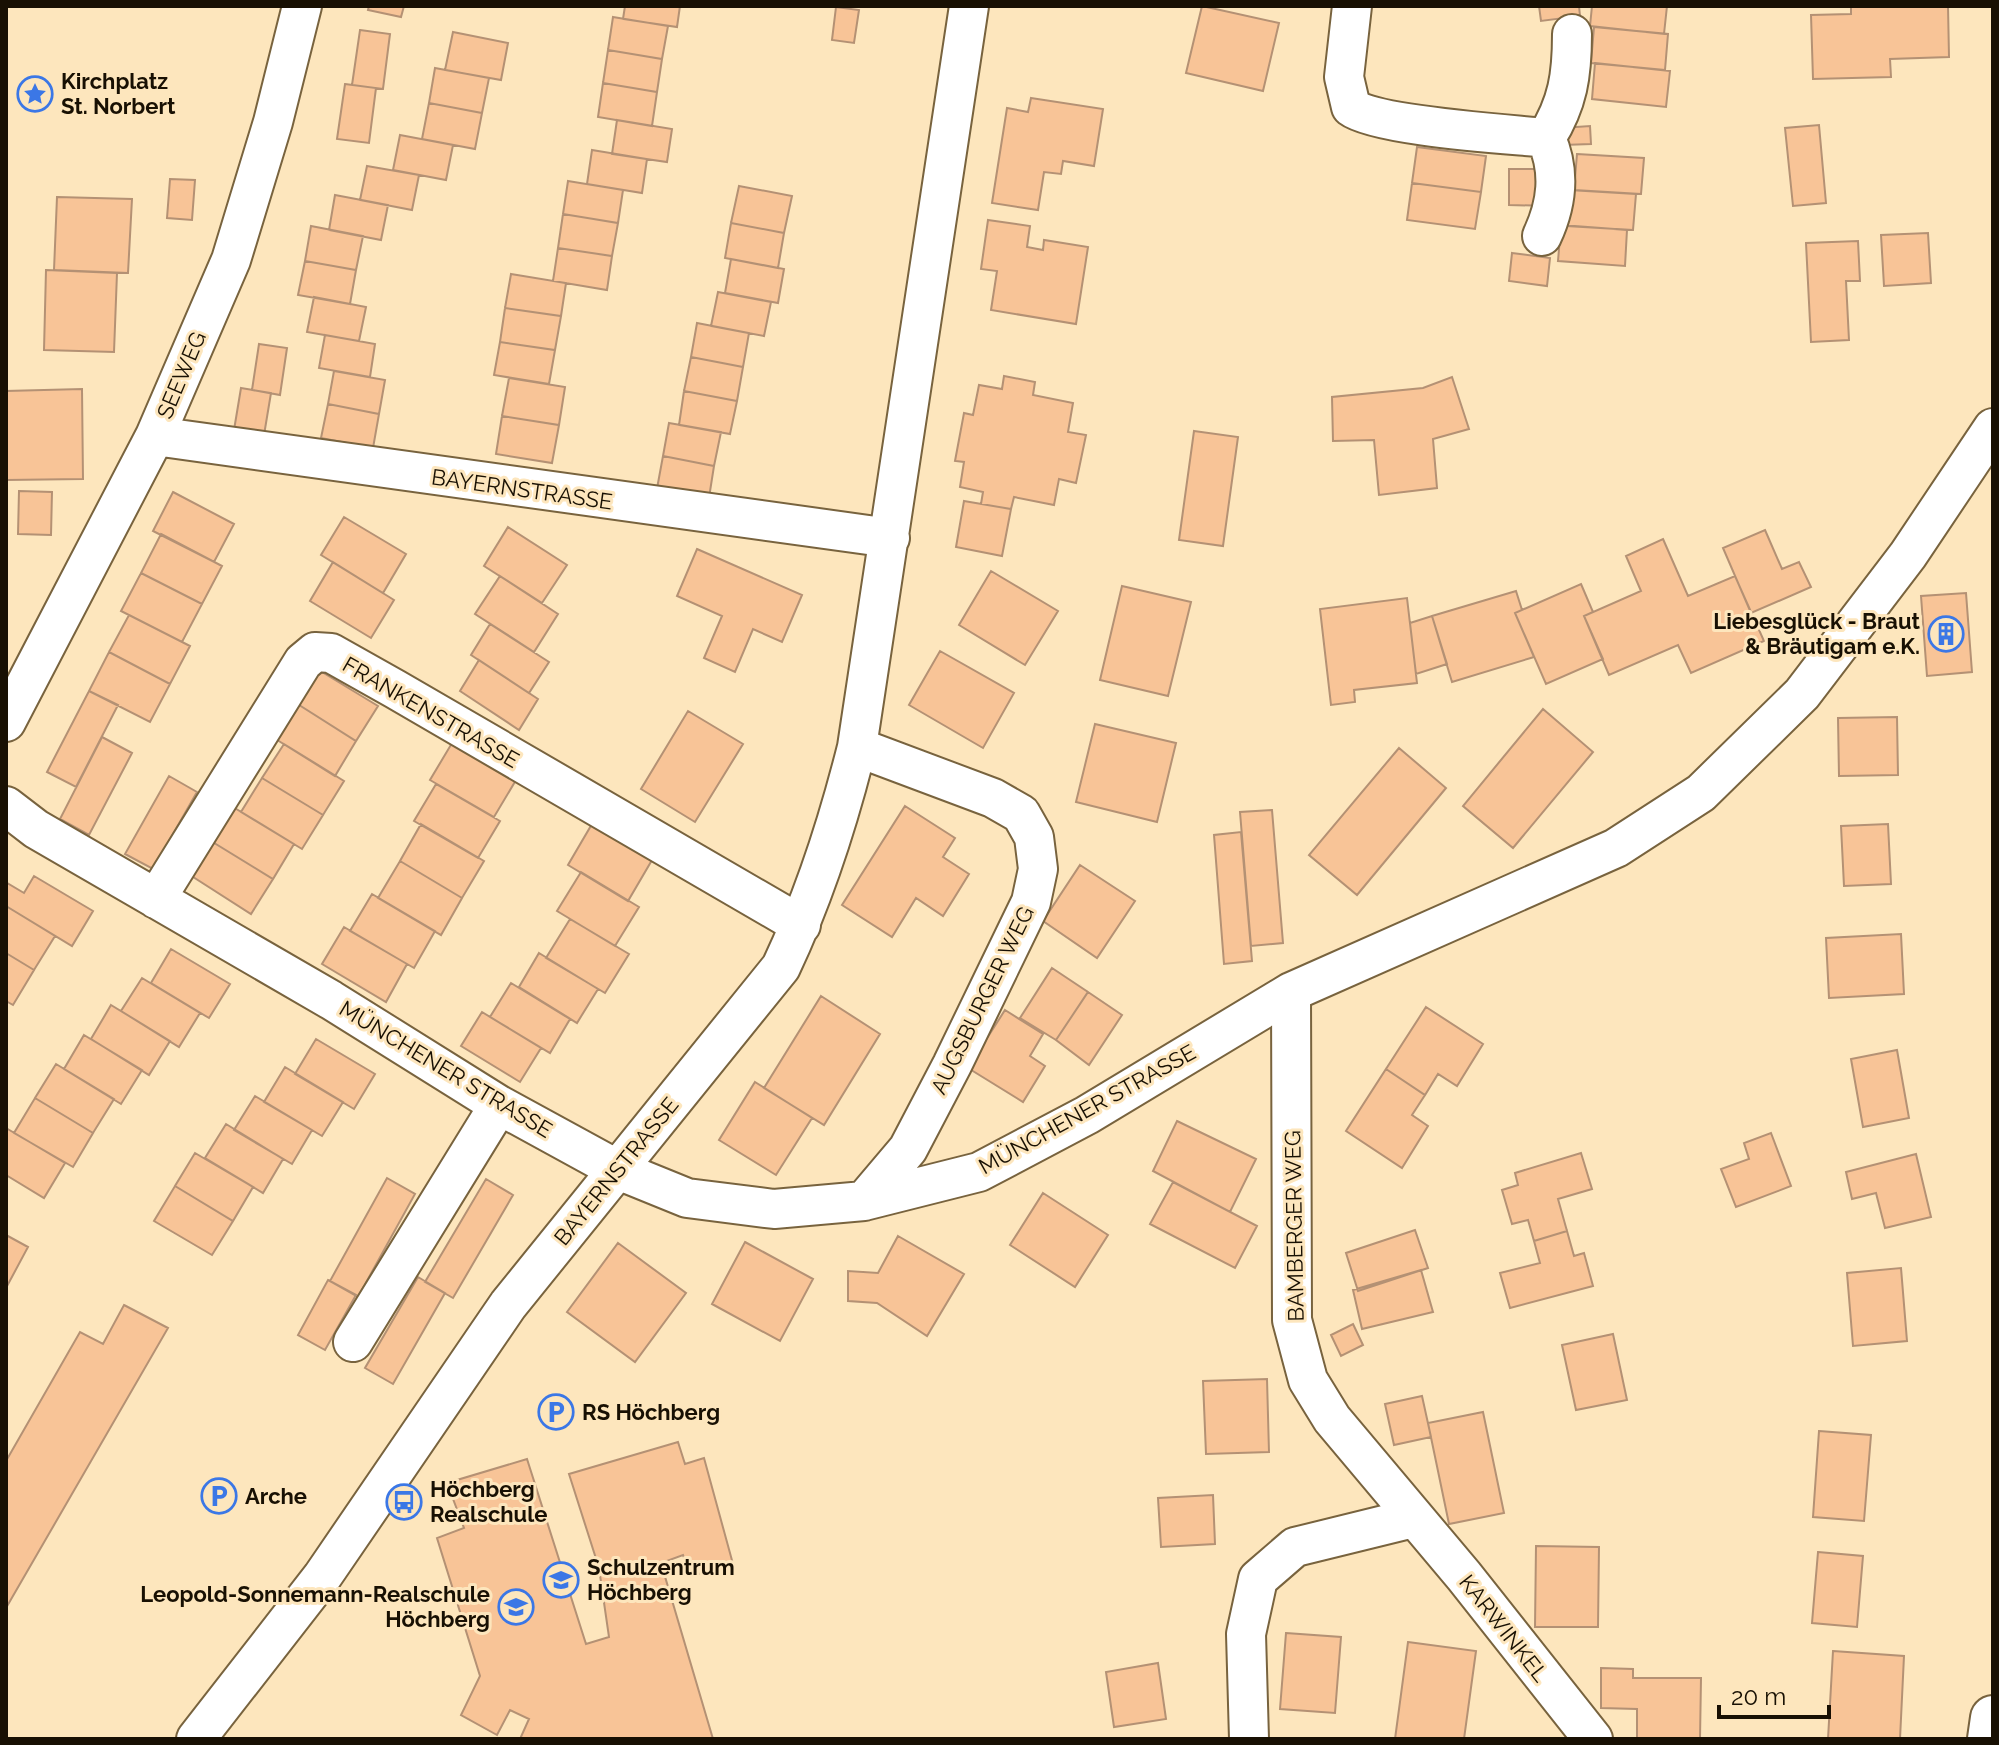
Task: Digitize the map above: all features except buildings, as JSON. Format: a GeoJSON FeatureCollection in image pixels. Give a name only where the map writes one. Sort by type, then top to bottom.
{"type":"FeatureCollection","features":[{"type":"Feature","properties":{"kind":"main road"},"geometry":{"type":"LineString","coordinates":[[1990,1739],[1993,1718]]}},
{"type":"Feature","properties":{"kind":"street","name":"SEEWEG"},"geometry":{"type":"LineString","coordinates":[[6,722],[155,436],[231,260],[273,122],[302,6]]}},
{"type":"Feature","properties":{"kind":"street","name":"BAYERNSTRASSE"},"geometry":{"type":"LineString","coordinates":[[196,1739],[322,1577],[508,1305],[781,967],[801,925],[835,835],[857,747],[969,6]]}},
{"type":"Feature","properties":{"kind":"street"},"geometry":{"type":"LineString","coordinates":[[1352,6],[1344,77],[1351,107],[1361,115],[1546,138]]}},
{"type":"Feature","properties":{"kind":"street"},"geometry":{"type":"LineString","coordinates":[[1546,138],[1563,112],[1572,81],[1572,34]]}},
{"type":"Feature","properties":{"kind":"street"},"geometry":{"type":"LineString","coordinates":[[1542,236],[1555,209],[1555,159],[1546,138]]}},
{"type":"Feature","properties":{"kind":"street","name":"MÜNCHENER STRASSE"},"geometry":{"type":"LineString","coordinates":[[6,806],[36,829],[331,1000],[499,1105],[618,1170],[687,1198],[745,1206],[774,1209],[864,1201],[979,1172],[1087,1115],[1291,992],[1616,848],[1701,793],[1802,694],[1908,555],[1993,428]]}},
{"type":"Feature","properties":{"kind":"street","name":"BAYERNSTRASSE"},"geometry":{"type":"LineString","coordinates":[[155,436],[890,538]]}},
{"type":"Feature","properties":{"kind":"street","name":"FRANKENSTRASSE"},"geometry":{"type":"LineString","coordinates":[[156,899],[303,662],[315,652],[331,653],[801,925]]}},
{"type":"Feature","properties":{"kind":"street","name":"AUGSBURGER WEG"},"geometry":{"type":"LineString","coordinates":[[857,747],[993,798],[1021,814],[1034,837],[1038,869],[1031,902],[945,1079],[908,1149],[864,1201]]}},
{"type":"Feature","properties":{"kind":"street","name":"BAMBERGER WEG"},"geometry":{"type":"LineString","coordinates":[[1291,992],[1292,1320],[1308,1380],[1332,1419],[1413,1518]]}},
{"type":"Feature","properties":{"kind":"street"},"geometry":{"type":"LineString","coordinates":[[353,1342],[499,1105]]}},
{"type":"Feature","properties":{"kind":"street"},"geometry":{"type":"LineString","coordinates":[[1249,1739],[1246,1634],[1258,1579],[1295,1547],[1413,1518]]}},
{"type":"Feature","properties":{"kind":"street","name":"KARWINKEL"},"geometry":{"type":"LineString","coordinates":[[1413,1518],[1464,1576],[1593,1739]]}},
{"type":"Feature","properties":{"kind":"place","name":"Kirchplatz St. Norbert"},"geometry":{"type":"Point","coordinates":[35,94]}},
{"type":"Feature","properties":{"kind":"place","name":"Liebesglück - Braut & Bräutigam e.K."},"geometry":{"type":"Point","coordinates":[1946,634]}},
{"type":"Feature","properties":{"kind":"place","name":"RS Höchberg"},"geometry":{"type":"Point","coordinates":[556,1412]}},
{"type":"Feature","properties":{"kind":"place","name":"Arche"},"geometry":{"type":"Point","coordinates":[219,1496]}},
{"type":"Feature","properties":{"kind":"place","name":"Höchberg Realschule"},"geometry":{"type":"Point","coordinates":[404,1502]}},
{"type":"Feature","properties":{"kind":"place","name":"Schulzentrum Höchberg"},"geometry":{"type":"Point","coordinates":[561,1580]}},
{"type":"Feature","properties":{"kind":"place","name":"Leopold-Sonnemann-Realschule Höchberg"},"geometry":{"type":"Point","coordinates":[516,1607]}}]}
